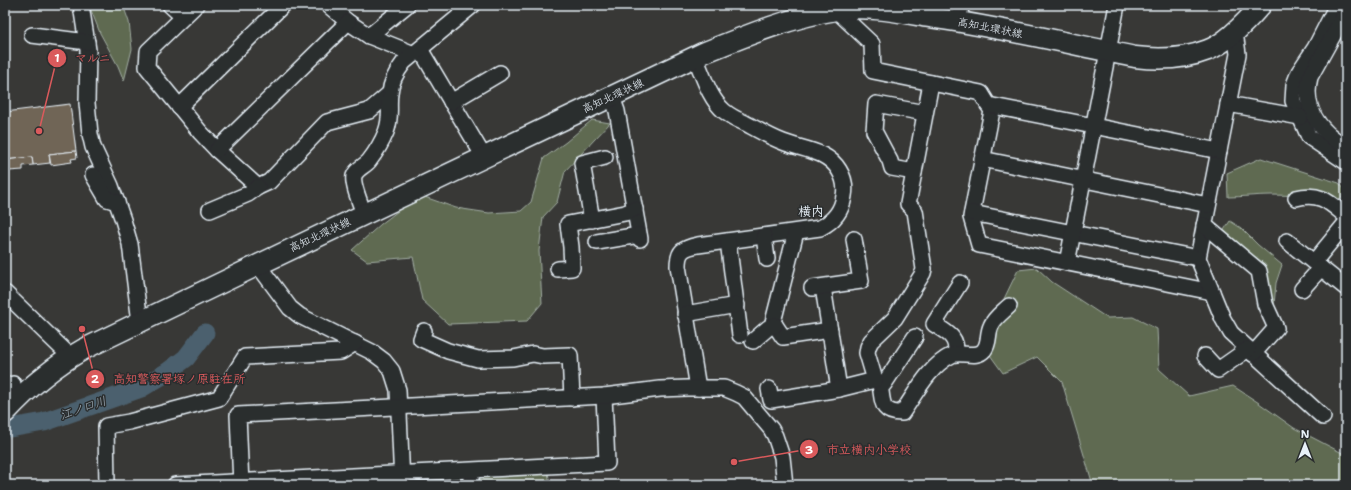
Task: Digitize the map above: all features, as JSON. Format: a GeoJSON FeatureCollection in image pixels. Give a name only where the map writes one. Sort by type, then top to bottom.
{"type":"FeatureCollection","features":[{"type":"Feature","properties":{"kind":"main road","name":"高知北環状線"},"geometry":{"type":"LineString","coordinates":[[5,413],[19,397],[48,372],[71,357],[258,264],[695,57],[746,36],[831,7],[891,11],[960,13],[1108,51],[1152,59],[1169,58],[1208,50],[1245,24],[1261,5]]}},
{"type":"Feature","properties":{"kind":"street"},"geometry":{"type":"LineString","coordinates":[[81,5],[87,42],[87,107],[90,134],[93,147],[117,202],[130,244],[140,322]]}},
{"type":"Feature","properties":{"kind":"street"},"geometry":{"type":"LineString","coordinates":[[170,5],[183,17]]}},
{"type":"Feature","properties":{"kind":"street"},"geometry":{"type":"LineString","coordinates":[[196,5],[148,51],[147,67],[179,107],[217,150],[258,187]]}},
{"type":"Feature","properties":{"kind":"street"},"geometry":{"type":"LineString","coordinates":[[179,107],[283,5]]}},
{"type":"Feature","properties":{"kind":"street"},"geometry":{"type":"LineString","coordinates":[[328,5],[348,22],[369,36],[417,51],[451,102],[484,157]]}},
{"type":"Feature","properties":{"kind":"street"},"geometry":{"type":"LineString","coordinates":[[369,36],[407,5]]}},
{"type":"Feature","properties":{"kind":"street"},"geometry":{"type":"LineString","coordinates":[[364,214],[354,184],[354,176],[368,162],[377,150],[387,130],[391,114],[390,93],[399,69],[404,62],[473,5]]}},
{"type":"Feature","properties":{"kind":"street"},"geometry":{"type":"LineString","coordinates":[[1067,263],[1117,5]]}},
{"type":"Feature","properties":{"kind":"street"},"geometry":{"type":"LineString","coordinates":[[1337,5],[1315,48],[1299,72],[1294,85],[1293,101],[1309,137],[1346,162]]}},
{"type":"Feature","properties":{"kind":"street"},"geometry":{"type":"LineString","coordinates":[[831,7],[872,44],[873,71],[981,93],[992,111],[971,217],[979,245],[1212,292]]}},
{"type":"Feature","properties":{"kind":"street"},"geometry":{"type":"LineString","coordinates":[[1346,12],[1310,77],[1307,88],[1310,108],[1319,124],[1323,130],[1346,147]]}},
{"type":"Feature","properties":{"kind":"street"},"geometry":{"type":"LineString","coordinates":[[217,150],[348,22]]}},
{"type":"Feature","properties":{"kind":"street"},"geometry":{"type":"LineString","coordinates":[[1235,32],[1238,54],[1198,258],[1231,333],[1323,417]]}},
{"type":"Feature","properties":{"kind":"street"},"geometry":{"type":"LineString","coordinates":[[32,35],[87,42]]}},
{"type":"Feature","properties":{"kind":"street"},"geometry":{"type":"LineString","coordinates":[[695,57],[715,100],[724,111],[774,139],[825,155],[837,166],[845,183],[843,204],[837,215],[830,223],[820,228],[690,246],[683,250],[678,256],[685,314],[698,388]]}},
{"type":"Feature","properties":{"kind":"street"},"geometry":{"type":"LineString","coordinates":[[451,102],[500,74]]}},
{"type":"Feature","properties":{"kind":"street"},"geometry":{"type":"LineString","coordinates":[[931,83],[908,204],[914,212],[924,269],[923,273],[894,318],[871,341],[867,353],[883,405],[886,410],[892,413],[902,413],[935,367],[946,358],[956,353],[977,354],[984,351],[988,342],[990,327],[998,316],[1009,306]]}},
{"type":"Feature","properties":{"kind":"street"},"geometry":{"type":"LineString","coordinates":[[210,210],[248,194],[269,182],[327,122],[370,111],[390,93]]}},
{"type":"Feature","properties":{"kind":"street"},"geometry":{"type":"LineString","coordinates":[[596,242],[639,237],[617,111],[612,96]]}},
{"type":"Feature","properties":{"kind":"street"},"geometry":{"type":"LineString","coordinates":[[914,172],[892,168],[890,161],[874,131],[876,104],[925,113]]}},
{"type":"Feature","properties":{"kind":"street"},"geometry":{"type":"LineString","coordinates":[[1228,104],[1300,117]]}},
{"type":"Feature","properties":{"kind":"street"},"geometry":{"type":"LineString","coordinates":[[988,105],[1219,151]]}},
{"type":"Feature","properties":{"kind":"street"},"geometry":{"type":"LineString","coordinates":[[592,220],[582,163],[605,157]]}},
{"type":"Feature","properties":{"kind":"street"},"geometry":{"type":"LineString","coordinates":[[982,159],[1208,205]]}},
{"type":"Feature","properties":{"kind":"street"},"geometry":{"type":"LineString","coordinates":[[93,175],[107,199],[117,202]]}},
{"type":"Feature","properties":{"kind":"street"},"geometry":{"type":"LineString","coordinates":[[1296,198],[1306,195],[1320,197],[1328,201],[1346,216]]}},
{"type":"Feature","properties":{"kind":"street"},"geometry":{"type":"LineString","coordinates":[[558,269],[572,268],[568,224],[625,213],[635,209]]}},
{"type":"Feature","properties":{"kind":"street"},"geometry":{"type":"LineString","coordinates":[[972,213],[1198,258]]}},
{"type":"Feature","properties":{"kind":"street"},"geometry":{"type":"LineString","coordinates":[[1302,289],[1346,223]]}},
{"type":"Feature","properties":{"kind":"street"},"geometry":{"type":"LineString","coordinates":[[1204,225],[1259,272],[1265,304],[1276,328],[1250,351],[1218,370],[1205,356]]}},
{"type":"Feature","properties":{"kind":"street"},"geometry":{"type":"LineString","coordinates":[[796,232],[773,322],[783,337],[830,330]]}},
{"type":"Feature","properties":{"kind":"street"},"geometry":{"type":"LineString","coordinates":[[764,236],[767,259]]}},
{"type":"Feature","properties":{"kind":"street"},"geometry":{"type":"LineString","coordinates":[[839,390],[830,330],[818,288],[861,281],[854,239]]}},
{"type":"Feature","properties":{"kind":"street"},"geometry":{"type":"LineString","coordinates":[[728,241],[736,305],[746,338],[775,325]]}},
{"type":"Feature","properties":{"kind":"street"},"geometry":{"type":"LineString","coordinates":[[1287,241],[1346,288]]}},
{"type":"Feature","properties":{"kind":"street"},"geometry":{"type":"LineString","coordinates":[[258,264],[290,308],[300,316],[372,352],[384,361],[392,371],[398,390],[402,480]]}},
{"type":"Feature","properties":{"kind":"street"},"geometry":{"type":"LineString","coordinates":[[956,353],[957,345],[954,338],[934,324],[960,283]]}},
{"type":"Feature","properties":{"kind":"street"},"geometry":{"type":"LineString","coordinates":[[5,293],[71,357]]}},
{"type":"Feature","properties":{"kind":"street"},"geometry":{"type":"LineString","coordinates":[[685,314],[736,305]]}},
{"type":"Feature","properties":{"kind":"street"},"geometry":{"type":"LineString","coordinates":[[424,331],[421,339],[448,350],[478,359],[513,358],[533,354],[543,356],[570,355],[572,398]]}},
{"type":"Feature","properties":{"kind":"street"},"geometry":{"type":"LineString","coordinates":[[769,389],[771,400],[839,390],[877,382],[884,384],[915,337]]}},
{"type":"Feature","properties":{"kind":"street"},"geometry":{"type":"LineString","coordinates":[[107,485],[106,426],[129,422],[219,398],[245,357],[341,352],[355,343]]}},
{"type":"Feature","properties":{"kind":"street"},"geometry":{"type":"LineString","coordinates":[[241,483],[238,415],[572,398],[604,396],[660,389],[724,388],[744,397],[771,429],[775,436],[782,458],[785,485]]}},
{"type":"Feature","properties":{"kind":"street"},"geometry":{"type":"LineString","coordinates":[[175,485],[471,478],[607,463],[604,396]]}},
{"type":"Feature","properties":{"kind":"green space"},"geometry":{"type":"Polygon","coordinates":[[[89,5],[123,5],[129,22],[132,49],[124,81],[118,66],[100,33],[89,5]]]}},
{"type":"Feature","properties":{"kind":"green space"},"geometry":{"type":"Polygon","coordinates":[[[592,120],[610,123],[565,171],[557,202],[543,217],[539,251],[542,303],[527,321],[448,324],[422,300],[413,257],[367,261],[352,250],[381,224],[419,195],[456,208],[489,213],[521,211],[531,202],[544,158],[592,120]]]}},
{"type":"Feature","properties":{"kind":"green space"},"geometry":{"type":"Polygon","coordinates":[[[1261,158],[1339,183],[1346,191],[1346,195],[1338,200],[1279,195],[1228,197],[1227,173],[1261,158]]]}},
{"type":"Feature","properties":{"kind":"green space"},"geometry":{"type":"Polygon","coordinates":[[[1230,221],[1241,228],[1258,245],[1282,265],[1276,283],[1273,316],[1250,261],[1220,236],[1230,221]]]}},
{"type":"Feature","properties":{"kind":"green space"},"geometry":{"type":"Polygon","coordinates":[[[1037,268],[1052,282],[1107,318],[1133,317],[1157,329],[1159,369],[1189,396],[1233,386],[1294,428],[1346,455],[1346,485],[1093,485],[1062,382],[1037,357],[1003,373],[985,348],[1001,305],[1018,270],[1037,268]]]}},
{"type":"Feature","properties":{"kind":"green space"},"geometry":{"type":"Polygon","coordinates":[[[548,472],[550,485],[477,485],[477,476],[548,472]]]}},
{"type":"Feature","properties":{"kind":"building"},"geometry":{"type":"Polygon","coordinates":[[[70,104],[76,151],[49,154],[50,163],[33,165],[32,157],[5,160],[5,112],[70,104]]]}},
{"type":"Feature","properties":{"kind":"building"},"geometry":{"type":"Polygon","coordinates":[[[76,151],[77,158],[71,159],[72,162],[51,165],[49,154],[76,151]]]}},
{"type":"Feature","properties":{"kind":"building"},"geometry":{"type":"Polygon","coordinates":[[[32,157],[33,165],[23,166],[23,170],[9,171],[9,168],[5,168],[5,160],[32,157]]]}},
{"type":"Feature","properties":{"kind":"waterway","name":"江ノ口川"},"geometry":{"type":"LineString","coordinates":[[10,428],[44,422],[141,388],[166,373],[186,358],[205,333]]}},
{"type":"Feature","properties":{"kind":"place","name":"マルニ"},"geometry":{"type":"Point","coordinates":[39,131]}},
{"type":"Feature","properties":{"kind":"place","name":"高知警察署塚ノ原駐在所"},"geometry":{"type":"Point","coordinates":[82,329]}},
{"type":"Feature","properties":{"kind":"place","name":"市立横内小学校"},"geometry":{"type":"Point","coordinates":[734,462]}},
{"type":"Feature","properties":{"kind":"district","name":"横内"},"geometry":{"type":"Point","coordinates":[811,211]}}]}
